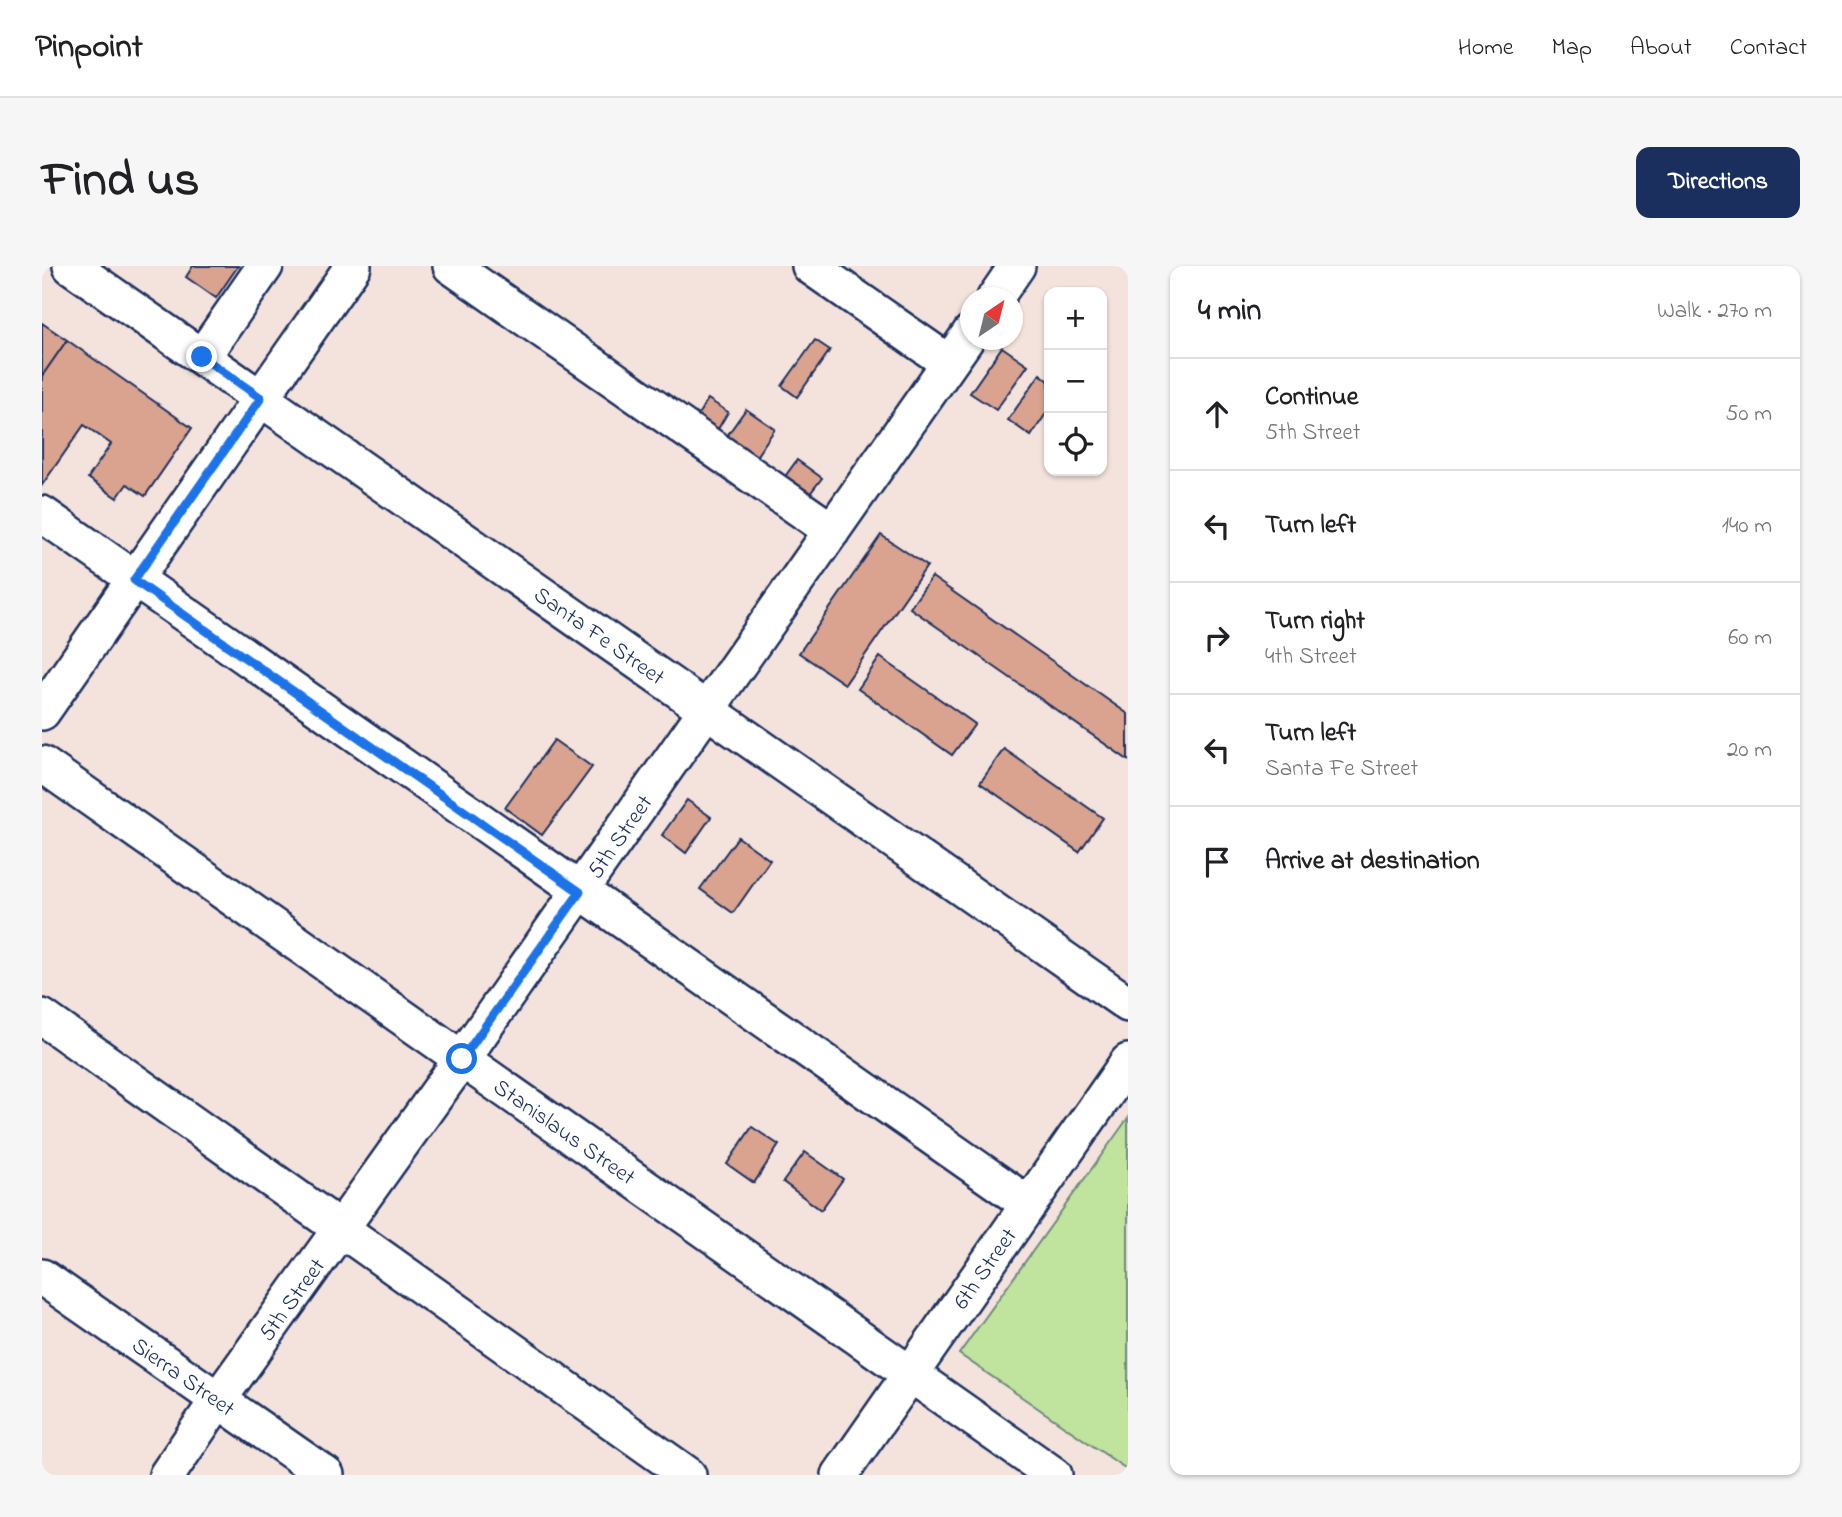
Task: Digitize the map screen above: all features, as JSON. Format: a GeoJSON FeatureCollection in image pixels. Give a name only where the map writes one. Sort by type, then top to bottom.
{"type":"FeatureCollection","features":[{"type":"Feature","properties":{"kind":"street","name":"Santa Fe Street"},"geometry":{"type":"LineString","coordinates":[[71,266],[1128,1004]]}},
{"type":"Feature","properties":{"kind":"street"},"geometry":{"type":"LineString","coordinates":[[202,357],[265,266]]}},
{"type":"Feature","properties":{"kind":"street"},"geometry":{"type":"LineString","coordinates":[[42,712],[353,266]]}},
{"type":"Feature","properties":{"kind":"street"},"geometry":{"type":"LineString","coordinates":[[451,266],[832,531]]}},
{"type":"Feature","properties":{"kind":"street"},"geometry":{"type":"LineString","coordinates":[[810,266],[949,363]]}},
{"type":"Feature","properties":{"kind":"street"},"geometry":{"type":"LineString","coordinates":[[1003,287],[1017,266]]}},
{"type":"Feature","properties":{"kind":"street","name":"5th Street"},"geometry":{"type":"LineString","coordinates":[[167,1475],[580,892],[960,348]]}},
{"type":"Feature","properties":{"kind":"street"},"geometry":{"type":"LineString","coordinates":[[42,514],[1028,1205]]}},
{"type":"Feature","properties":{"kind":"street","name":"Stanislaus Street"},"geometry":{"type":"LineString","coordinates":[[42,764],[1054,1475]]}},
{"type":"Feature","properties":{"kind":"street"},"geometry":{"type":"LineString","coordinates":[[42,1017],[688,1475]]}},
{"type":"Feature","properties":{"kind":"street","name":"6th Street"},"geometry":{"type":"LineString","coordinates":[[840,1475],[1128,1062]]}},
{"type":"Feature","properties":{"kind":"street","name":"Sierra Street"},"geometry":{"type":"LineString","coordinates":[[42,1277],[326,1475]]}},
{"type":"Feature","properties":{"kind":"green space"},"geometry":{"type":"Polygon","coordinates":[[[1128,1118],[1128,1470],[959,1354],[1128,1118]]]}},
{"type":"Feature","properties":{"kind":"building"},"geometry":{"type":"Polygon","coordinates":[[[193,266],[238,266],[216,298],[186,277],[193,266]]]}},
{"type":"Feature","properties":{"kind":"building"},"geometry":{"type":"Polygon","coordinates":[[[42,323],[67,340],[42,376],[42,323]]]}},
{"type":"Feature","properties":{"kind":"building"},"geometry":{"type":"Polygon","coordinates":[[[67,340],[192,428],[145,496],[127,484],[117,498],[88,478],[111,444],[84,425],[42,485],[42,376],[67,340]]]}},
{"type":"Feature","properties":{"kind":"building"},"geometry":{"type":"Polygon","coordinates":[[[815,340],[830,350],[797,397],[782,386],[815,340]]]}},
{"type":"Feature","properties":{"kind":"building"},"geometry":{"type":"Polygon","coordinates":[[[1000,350],[1006,350],[1028,365],[996,410],[970,393],[1000,350]]]}},
{"type":"Feature","properties":{"kind":"building"},"geometry":{"type":"Polygon","coordinates":[[[1040,374],[1044,377],[1044,416],[1031,436],[1008,420],[1040,374]]]}},
{"type":"Feature","properties":{"kind":"building"},"geometry":{"type":"Polygon","coordinates":[[[708,399],[728,412],[715,434],[694,421],[708,399]]]}},
{"type":"Feature","properties":{"kind":"building"},"geometry":{"type":"Polygon","coordinates":[[[746,409],[775,429],[753,461],[724,440],[746,409]]]}},
{"type":"Feature","properties":{"kind":"building"},"geometry":{"type":"Polygon","coordinates":[[[797,460],[822,478],[805,500],[781,482],[797,460]]]}},
{"type":"Feature","properties":{"kind":"building"},"geometry":{"type":"Polygon","coordinates":[[[881,535],[927,566],[845,684],[799,653],[881,535]]]}},
{"type":"Feature","properties":{"kind":"building"},"geometry":{"type":"Polygon","coordinates":[[[932,577],[1128,714],[1128,760],[910,608],[932,577]]]}},
{"type":"Feature","properties":{"kind":"building"},"geometry":{"type":"Polygon","coordinates":[[[880,657],[975,724],[952,755],[858,689],[880,657]]]}},
{"type":"Feature","properties":{"kind":"building"},"geometry":{"type":"Polygon","coordinates":[[[554,740],[592,767],[542,835],[505,808],[554,740]]]}},
{"type":"Feature","properties":{"kind":"building"},"geometry":{"type":"Polygon","coordinates":[[[1004,749],[1103,818],[1079,852],[980,783],[1004,749]]]}},
{"type":"Feature","properties":{"kind":"building"},"geometry":{"type":"Polygon","coordinates":[[[687,800],[711,817],[686,853],[662,835],[687,800]]]}},
{"type":"Feature","properties":{"kind":"building"},"geometry":{"type":"Polygon","coordinates":[[[738,837],[770,860],[733,913],[700,889],[738,837]]]}},
{"type":"Feature","properties":{"kind":"building"},"geometry":{"type":"Polygon","coordinates":[[[752,1127],[779,1145],[754,1183],[727,1164],[752,1127]]]}},
{"type":"Feature","properties":{"kind":"building"},"geometry":{"type":"Polygon","coordinates":[[[805,1152],[843,1179],[821,1210],[783,1182],[805,1152]]]}},
{"type":"Feature","properties":{"kind":"route"},"geometry":{"type":"LineString","coordinates":[[202,357],[261,398],[134,580],[580,892],[462,1059]]}}]}
